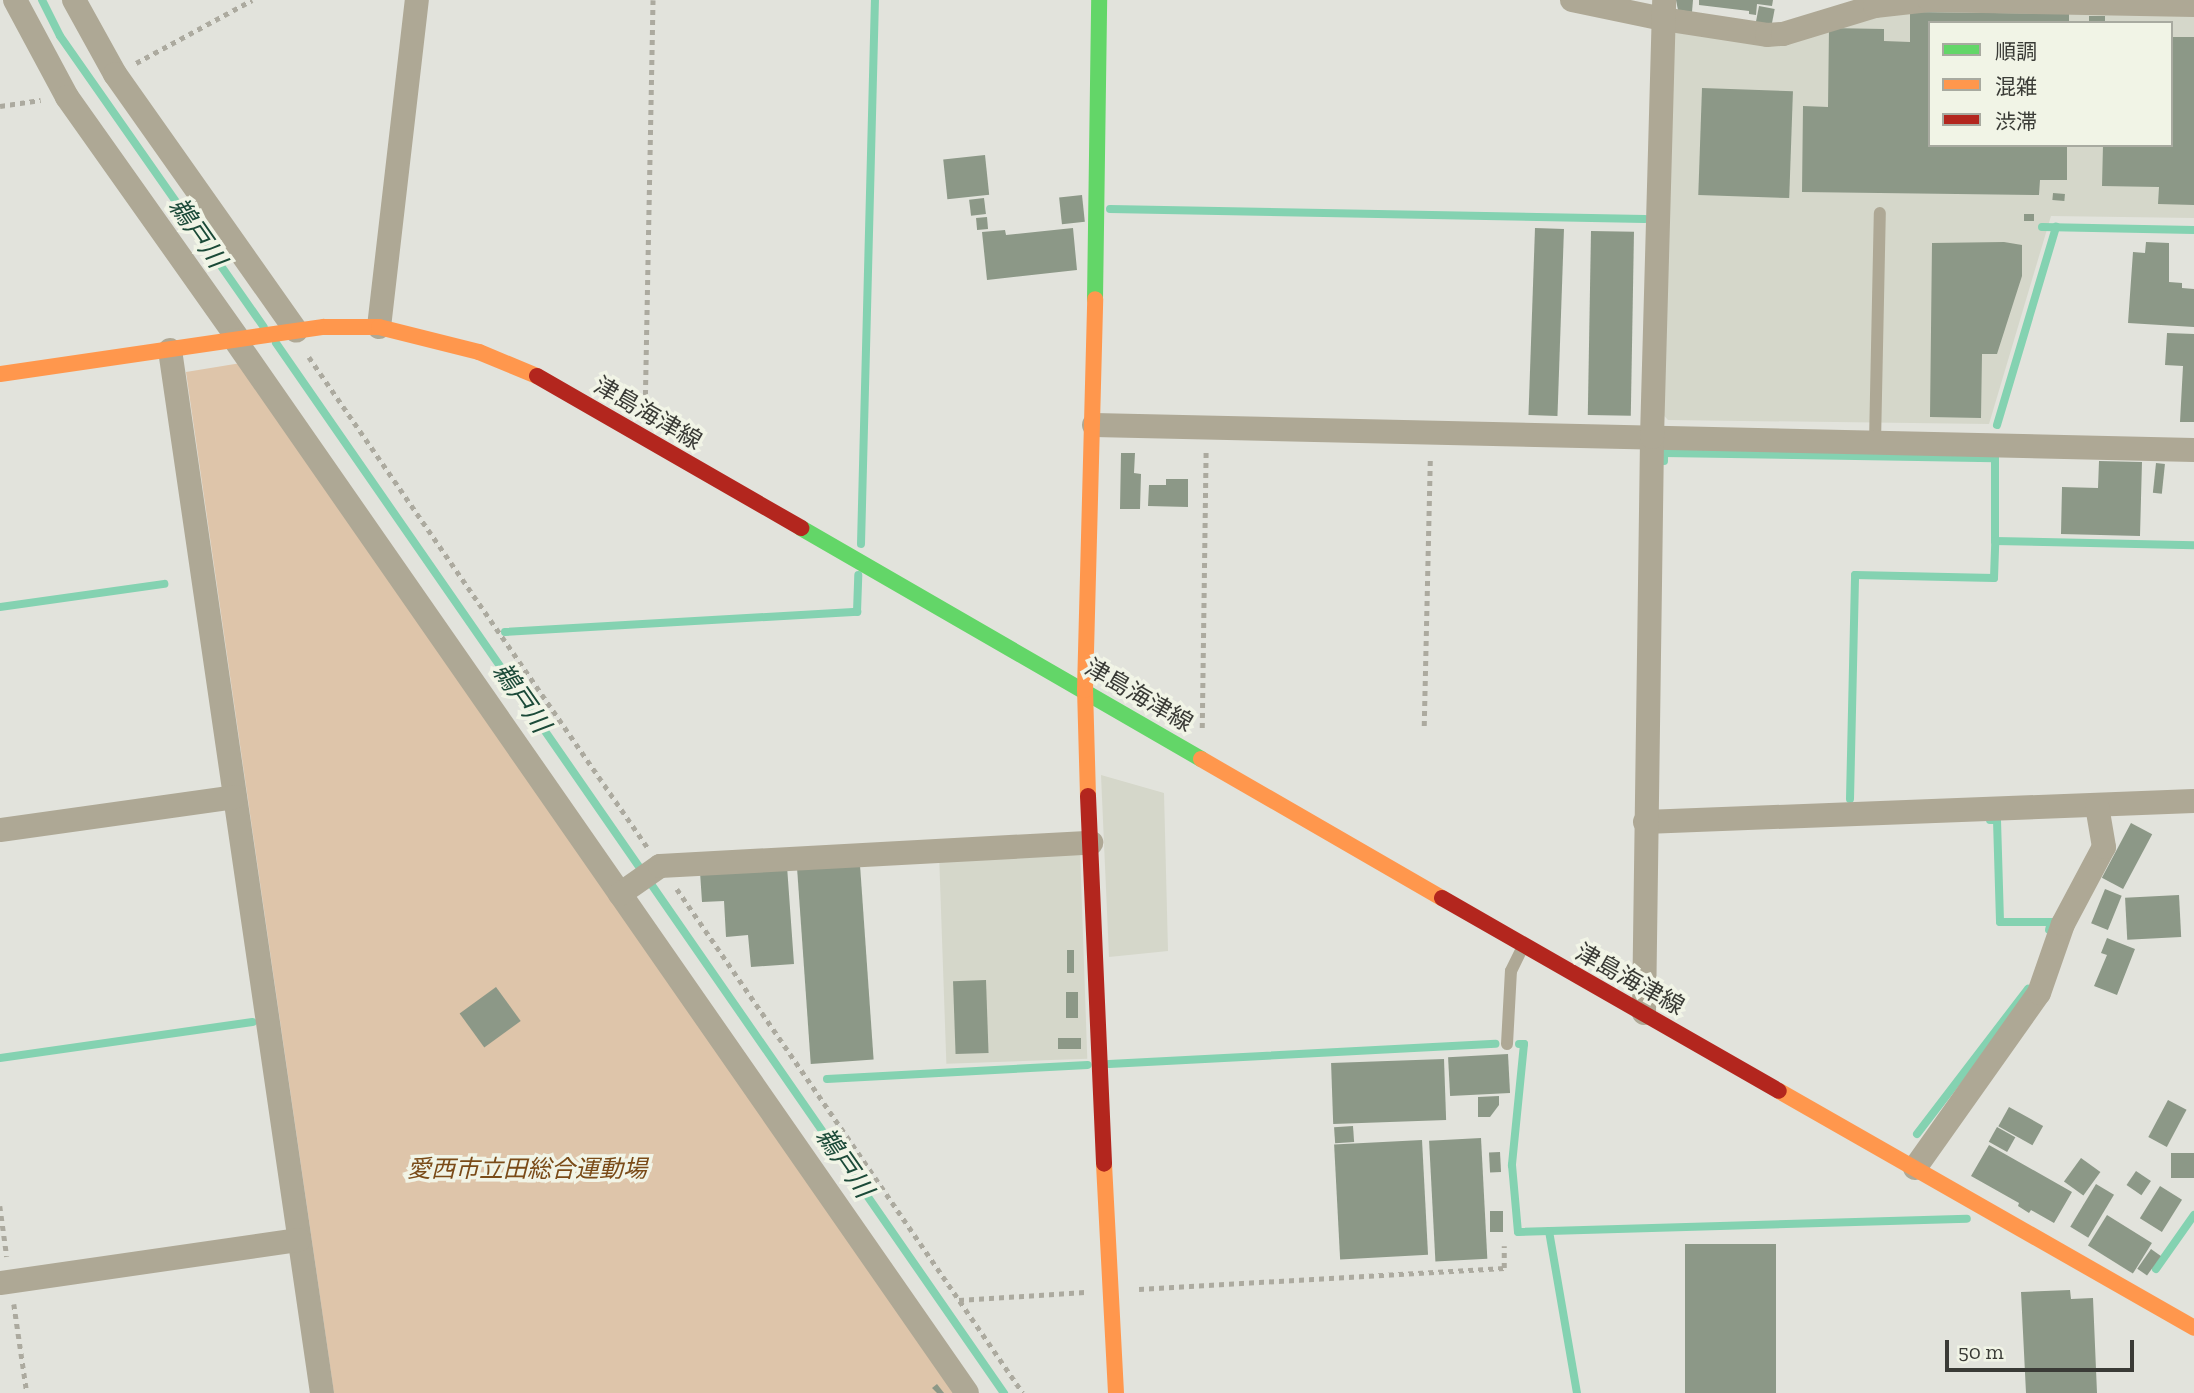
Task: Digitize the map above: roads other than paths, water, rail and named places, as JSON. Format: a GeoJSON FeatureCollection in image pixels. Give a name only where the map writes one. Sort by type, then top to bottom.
{"type":"FeatureCollection","features":[{"type":"Feature","properties":{"kind":"main road"},"geometry":{"type":"LineString","coordinates":[[1099,0],[1094,425],[1086,690],[1093,954],[1116,1393]]}},
{"type":"Feature","properties":{"kind":"main road","name":"津島海津線"},"geometry":{"type":"LineString","coordinates":[[0,374],[293,331],[379,327],[421,335],[479,352],[539,377],[1086,690],[1523,946],[2194,1328]]}},
{"type":"Feature","properties":{"kind":"street"},"geometry":{"type":"LineString","coordinates":[[15,0],[67,97],[624,891],[967,1393]]}},
{"type":"Feature","properties":{"kind":"street"},"geometry":{"type":"LineString","coordinates":[[74,0],[115,74],[293,331]]}},
{"type":"Feature","properties":{"kind":"street"},"geometry":{"type":"LineString","coordinates":[[379,327],[417,0]]}},
{"type":"Feature","properties":{"kind":"street"},"geometry":{"type":"LineString","coordinates":[[1572,0],[1663,10],[1767,35],[1783,34],[1875,6],[1929,0],[2194,5]]}},
{"type":"Feature","properties":{"kind":"street"},"geometry":{"type":"LineString","coordinates":[[1644,1013],[1652,437],[1663,10]]}},
{"type":"Feature","properties":{"kind":"street"},"geometry":{"type":"LineString","coordinates":[[170,350],[321,1393]]}},
{"type":"Feature","properties":{"kind":"street"},"geometry":{"type":"LineString","coordinates":[[1094,425],[2194,450]]}},
{"type":"Feature","properties":{"kind":"street"},"geometry":{"type":"LineString","coordinates":[[0,830],[234,797]]}},
{"type":"Feature","properties":{"kind":"street"},"geometry":{"type":"LineString","coordinates":[[1645,822],[2194,801]]}},
{"type":"Feature","properties":{"kind":"street"},"geometry":{"type":"LineString","coordinates":[[1915,1168],[2039,993],[2063,924],[2104,847],[2097,806]]}},
{"type":"Feature","properties":{"kind":"street"},"geometry":{"type":"LineString","coordinates":[[624,891],[660,866],[1091,843]]}},
{"type":"Feature","properties":{"kind":"street"},"geometry":{"type":"LineString","coordinates":[[0,1283],[299,1240]]}},
{"type":"Feature","properties":{"kind":"lane"},"geometry":{"type":"LineString","coordinates":[[1875,443],[1880,213]]}},
{"type":"Feature","properties":{"kind":"lane"},"geometry":{"type":"LineString","coordinates":[[1507,1044],[1511,971],[1523,946]]}},
{"type":"Feature","properties":{"kind":"waterway","name":"鵜戸川"},"geometry":{"type":"LineString","coordinates":[[42,0],[60,36],[264,327]]}},
{"type":"Feature","properties":{"kind":"waterway"},"geometry":{"type":"LineString","coordinates":[[861,544],[875,0]]}},
{"type":"Feature","properties":{"kind":"waterway"},"geometry":{"type":"LineString","coordinates":[[1110,209],[1645,219]]}},
{"type":"Feature","properties":{"kind":"waterway"},"geometry":{"type":"LineString","coordinates":[[2042,227],[2194,230]]}},
{"type":"Feature","properties":{"kind":"waterway"},"geometry":{"type":"LineString","coordinates":[[1997,425],[2056,227]]}},
{"type":"Feature","properties":{"kind":"waterway","name":"鵜戸川"},"geometry":{"type":"LineString","coordinates":[[276,343],[1004,1393]]}},
{"type":"Feature","properties":{"kind":"waterway"},"geometry":{"type":"LineString","coordinates":[[1664,461],[1664,453],[1995,458],[1995,541]]}},
{"type":"Feature","properties":{"kind":"waterway"},"geometry":{"type":"LineString","coordinates":[[1850,799],[1855,575],[1994,578],[1995,541],[2194,545]]}},
{"type":"Feature","properties":{"kind":"waterway"},"geometry":{"type":"LineString","coordinates":[[505,632],[857,612],[858,575]]}},
{"type":"Feature","properties":{"kind":"waterway"},"geometry":{"type":"LineString","coordinates":[[0,607],[164,584]]}},
{"type":"Feature","properties":{"kind":"waterway"},"geometry":{"type":"LineString","coordinates":[[1990,820],[1997,820],[2000,922],[2051,922],[2049,930]]}},
{"type":"Feature","properties":{"kind":"waterway"},"geometry":{"type":"LineString","coordinates":[[1917,1134],[2028,989]]}},
{"type":"Feature","properties":{"kind":"waterway"},"geometry":{"type":"LineString","coordinates":[[0,1058],[252,1022]]}},
{"type":"Feature","properties":{"kind":"waterway"},"geometry":{"type":"LineString","coordinates":[[1109,1064],[1495,1044]]}},
{"type":"Feature","properties":{"kind":"waterway"},"geometry":{"type":"LineString","coordinates":[[1519,1044],[1524,1044],[1512,1165],[1518,1232],[1967,1219]]}},
{"type":"Feature","properties":{"kind":"waterway"},"geometry":{"type":"LineString","coordinates":[[827,1079],[1088,1065]]}},
{"type":"Feature","properties":{"kind":"waterway"},"geometry":{"type":"LineString","coordinates":[[2156,1269],[2194,1215]]}},
{"type":"Feature","properties":{"kind":"waterway"},"geometry":{"type":"LineString","coordinates":[[1549,1231],[1577,1393]]}},
{"type":"Feature","properties":{"kind":"park label","name":"愛西市立田総合運動場"},"geometry":{"type":"Point","coordinates":[527,1169]}}]}
